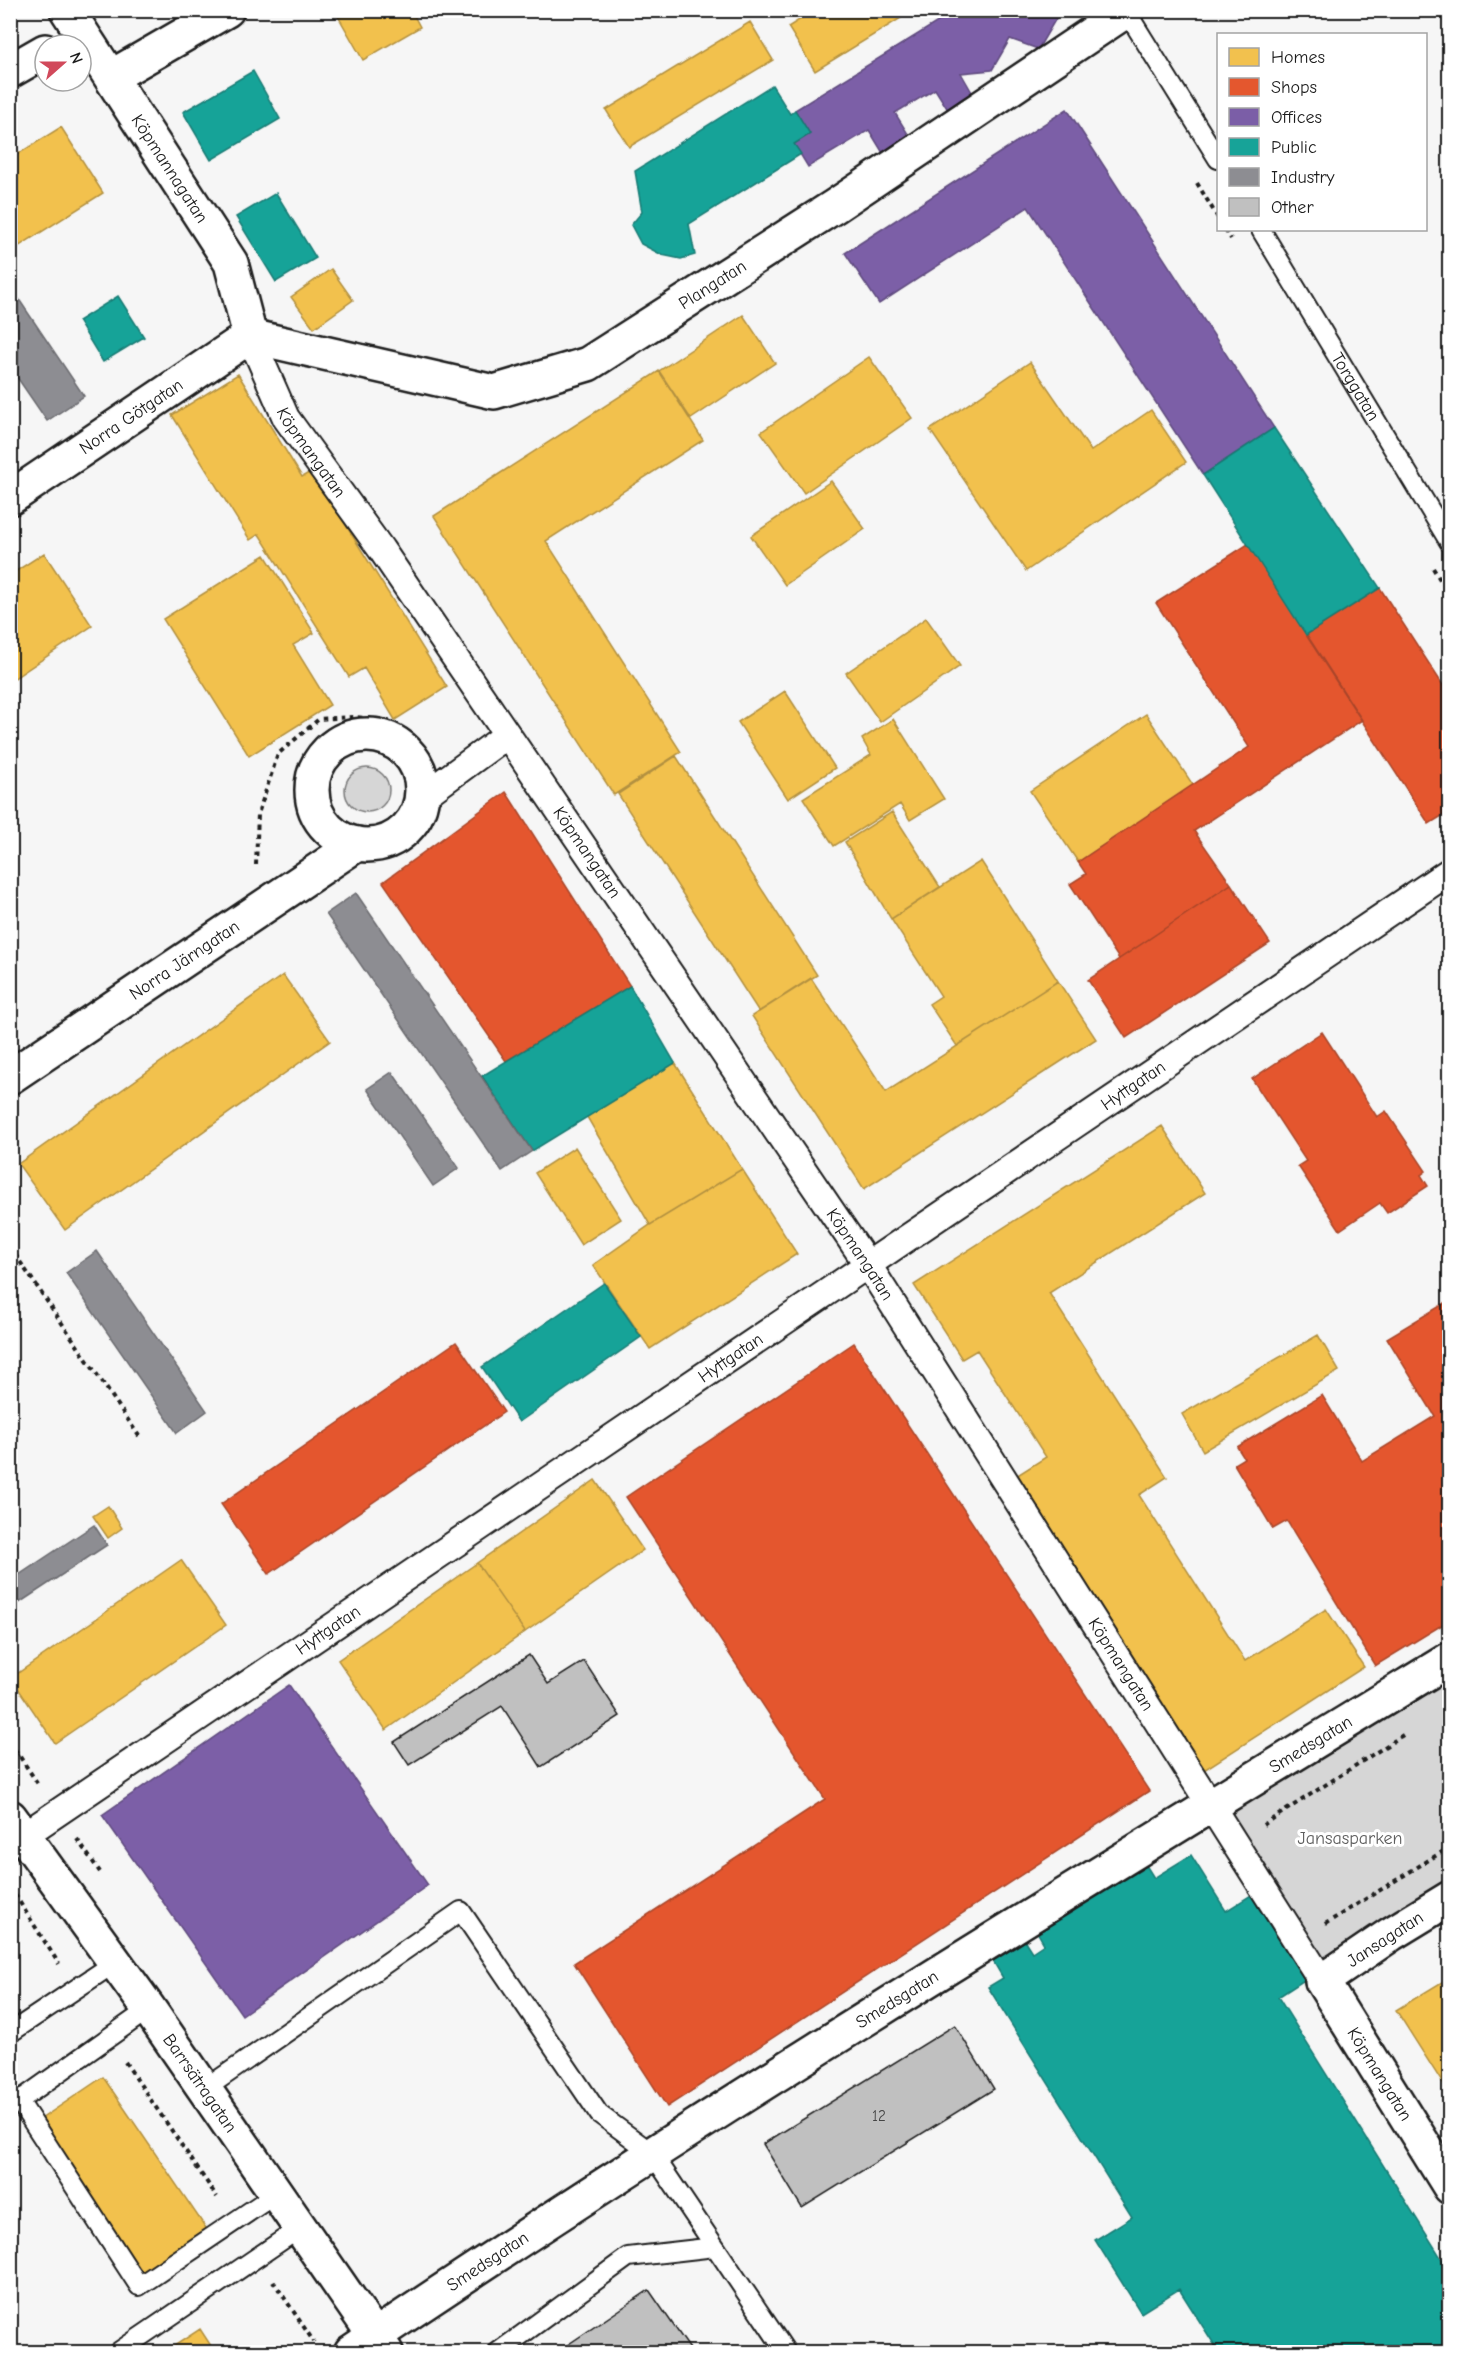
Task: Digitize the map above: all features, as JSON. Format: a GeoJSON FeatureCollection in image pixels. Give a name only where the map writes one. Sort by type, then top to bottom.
{"type":"FeatureCollection","features":[{"type":"Feature","properties":{"kind":"street"},"geometry":{"type":"LineString","coordinates":[[111,77],[227,10]]}},
{"type":"Feature","properties":{"kind":"street","name":"Plangatan"},"geometry":{"type":"LineString","coordinates":[[250,336],[494,392],[588,364],[835,206],[1126,11]]}},
{"type":"Feature","properties":{"kind":"street","name":"Köpmannagatan"},"geometry":{"type":"LineString","coordinates":[[67,29],[111,77],[231,263],[250,336]]}},
{"type":"Feature","properties":{"kind":"street"},"geometry":{"type":"LineString","coordinates":[[10,71],[33,58]]}},
{"type":"Feature","properties":{"kind":"street","name":"Norra Götgatan"},"geometry":{"type":"LineString","coordinates":[[10,498],[250,336]]}},
{"type":"Feature","properties":{"kind":"street","name":"Köpmangatan"},"geometry":{"type":"LineString","coordinates":[[250,336],[286,418],[381,549],[868,1265],[1298,1942],[1449,2187]]}},
{"type":"Feature","properties":{"kind":"street"},"geometry":{"type":"LineString","coordinates":[[357,844],[332,833],[320,819],[312,801],[312,782],[318,763],[330,748],[346,738],[365,734],[384,737],[400,745],[412,758],[429,792]]}},
{"type":"Feature","properties":{"kind":"street","name":"Norra Järngatan"},"geometry":{"type":"LineString","coordinates":[[10,1077],[357,844],[384,843],[399,835],[411,823],[429,792],[507,735]]}},
{"type":"Feature","properties":{"kind":"street","name":"Hyttgatan"},"geometry":{"type":"LineString","coordinates":[[15,1833],[868,1265],[1449,872]]}},
{"type":"Feature","properties":{"kind":"street","name":"Smedsgatan"},"geometry":{"type":"LineString","coordinates":[[371,2347],[468,2273],[652,2153],[1449,1659]]}},
{"type":"Feature","properties":{"kind":"street","name":"Barrsätragatan"},"geometry":{"type":"LineString","coordinates":[[15,1833],[116,1962],[205,2089],[300,2228],[371,2347]]}},
{"type":"Feature","properties":{"kind":"street","name":"Jansagatan"},"geometry":{"type":"LineString","coordinates":[[1322,1981],[1449,1898]]}},
{"type":"Feature","properties":{"kind":"lane"},"geometry":{"type":"LineString","coordinates":[[1126,11],[1217,157]]}},
{"type":"Feature","properties":{"kind":"lane","name":"Torggatan"},"geometry":{"type":"LineString","coordinates":[[1262,231],[1449,543]]}},
{"type":"Feature","properties":{"kind":"lane"},"geometry":{"type":"LineString","coordinates":[[205,2089],[461,1911],[599,2114],[652,2153],[786,2352]]}},
{"type":"Feature","properties":{"kind":"lane"},"geometry":{"type":"LineString","coordinates":[[10,2033],[116,1962]]}},
{"type":"Feature","properties":{"kind":"lane"},"geometry":{"type":"LineString","coordinates":[[149,2009],[19,2101],[139,2286],[276,2193]]}},
{"type":"Feature","properties":{"kind":"lane"},"geometry":{"type":"LineString","coordinates":[[118,2352],[300,2228]]}},
{"type":"Feature","properties":{"kind":"lane"},"geometry":{"type":"LineString","coordinates":[[498,2352],[628,2257],[715,2247]]}},
{"type":"Feature","properties":{"kind":"path"},"geometry":{"type":"LineString","coordinates":[[256,866],[258,814],[278,754],[319,719],[354,717],[380,719],[405,732],[426,757],[429,792]]}},
{"type":"Feature","properties":{"kind":"path"},"geometry":{"type":"LineString","coordinates":[[10,1247],[139,1436]]}},
{"type":"Feature","properties":{"kind":"path"},"geometry":{"type":"LineString","coordinates":[[1235,1843],[1410,1731]]}},
{"type":"Feature","properties":{"kind":"path"},"geometry":{"type":"LineString","coordinates":[[10,1760],[19,1755]]}},
{"type":"Feature","properties":{"kind":"path"},"geometry":{"type":"LineString","coordinates":[[1298,1942],[1449,1847]]}},
{"type":"Feature","properties":{"kind":"path"},"geometry":{"type":"LineString","coordinates":[[10,1887],[12,1895],[75,1989]]}},
{"type":"Feature","properties":{"kind":"path"},"geometry":{"type":"LineString","coordinates":[[108,2039],[234,2222]]}},
{"type":"Feature","properties":{"kind":"path"},"geometry":{"type":"LineString","coordinates":[[257,2257],[314,2343]]}},
{"type":"Feature","properties":{"kind":"green space"},"geometry":{"type":"Polygon","coordinates":[[[367,768],[382,775],[389,790],[382,805],[367,812],[352,805],[345,790],[352,775],[367,768]]]}},
{"type":"Feature","properties":{"kind":"green space","name":"Jansasparken"},"geometry":{"type":"Polygon","coordinates":[[[1449,1658],[1449,1898],[1322,1981],[1211,1805],[1449,1658]]]}},
{"type":"Feature","properties":{"kind":"building: Homes"},"geometry":{"type":"Polygon","coordinates":[[[348,10],[411,10],[420,27],[363,60],[338,16],[348,10]]]}},
{"type":"Feature","properties":{"kind":"building: Homes"},"geometry":{"type":"Polygon","coordinates":[[[815,10],[914,10],[815,71],[788,27],[815,10]]]}},
{"type":"Feature","properties":{"kind":"building: Homes"},"geometry":{"type":"Polygon","coordinates":[[[750,22],[773,60],[629,147],[606,110],[750,22]]]}},
{"type":"Feature","properties":{"kind":"building: Homes"},"geometry":{"type":"Polygon","coordinates":[[[61,127],[103,193],[10,252],[10,159],[61,127]]]}},
{"type":"Feature","properties":{"kind":"building: Homes"},"geometry":{"type":"Polygon","coordinates":[[[331,269],[353,300],[314,328],[291,297],[331,269]]]}},
{"type":"Feature","properties":{"kind":"building: Homes"},"geometry":{"type":"Polygon","coordinates":[[[743,315],[775,363],[691,419],[659,371],[743,315]]]}},
{"type":"Feature","properties":{"kind":"building: Homes"},"geometry":{"type":"Polygon","coordinates":[[[869,357],[912,418],[804,493],[761,432],[869,357]]]}},
{"type":"Feature","properties":{"kind":"building: Homes"},"geometry":{"type":"Polygon","coordinates":[[[1030,362],[1091,451],[1151,410],[1186,462],[1026,571],[930,430],[1030,362]]]}},
{"type":"Feature","properties":{"kind":"building: Homes"},"geometry":{"type":"Polygon","coordinates":[[[659,371],[703,440],[546,541],[681,752],[614,795],[434,516],[659,371]]]}},
{"type":"Feature","properties":{"kind":"building: Homes"},"geometry":{"type":"Polygon","coordinates":[[[238,374],[302,477],[312,471],[447,687],[395,720],[364,668],[349,677],[259,534],[250,540],[172,415],[238,374]]]}},
{"type":"Feature","properties":{"kind":"building: Homes"},"geometry":{"type":"Polygon","coordinates":[[[831,481],[865,529],[785,585],[751,536],[831,481]]]}},
{"type":"Feature","properties":{"kind":"building: Homes"},"geometry":{"type":"Polygon","coordinates":[[[44,553],[92,626],[10,681],[10,575],[44,553]]]}},
{"type":"Feature","properties":{"kind":"building: Homes"},"geometry":{"type":"Polygon","coordinates":[[[265,555],[314,633],[293,645],[330,705],[249,756],[163,619],[265,555]]]}},
{"type":"Feature","properties":{"kind":"building: Homes"},"geometry":{"type":"Polygon","coordinates":[[[926,618],[960,666],[880,722],[846,673],[926,618]]]}},
{"type":"Feature","properties":{"kind":"building: Homes"},"geometry":{"type":"Polygon","coordinates":[[[785,691],[835,768],[788,799],[738,722],[785,691]]]}},
{"type":"Feature","properties":{"kind":"building: Homes"},"geometry":{"type":"Polygon","coordinates":[[[1146,714],[1193,785],[1078,862],[1030,791],[1146,714]]]}},
{"type":"Feature","properties":{"kind":"building: Homes"},"geometry":{"type":"Polygon","coordinates":[[[893,719],[944,799],[910,820],[900,804],[834,846],[803,798],[871,755],[862,739],[893,719]]]}},
{"type":"Feature","properties":{"kind":"building: Homes"},"geometry":{"type":"Polygon","coordinates":[[[676,756],[817,975],[759,1012],[618,794],[676,756]]]}},
{"type":"Feature","properties":{"kind":"building: Homes"},"geometry":{"type":"Polygon","coordinates":[[[892,812],[940,887],[891,919],[845,842],[892,812]]]}},
{"type":"Feature","properties":{"kind":"building: Homes"},"geometry":{"type":"Polygon","coordinates":[[[981,861],[1058,981],[957,1046],[929,1004],[941,996],[891,919],[981,861]]]}},
{"type":"Feature","properties":{"kind":"building: Homes"},"geometry":{"type":"Polygon","coordinates":[[[283,975],[330,1041],[65,1230],[18,1164],[283,975]]]}},
{"type":"Feature","properties":{"kind":"building: Homes"},"geometry":{"type":"Polygon","coordinates":[[[811,978],[886,1092],[1058,981],[1096,1039],[864,1189],[752,1016],[811,978]]]}},
{"type":"Feature","properties":{"kind":"building: Homes"},"geometry":{"type":"Polygon","coordinates":[[[675,1063],[742,1169],[650,1225],[587,1117],[675,1063]]]}},
{"type":"Feature","properties":{"kind":"building: Homes"},"geometry":{"type":"Polygon","coordinates":[[[1162,1126],[1205,1193],[1049,1293],[1167,1477],[1139,1495],[1245,1661],[1326,1609],[1364,1667],[1204,1770],[1016,1476],[1046,1457],[977,1350],[962,1359],[914,1285],[1162,1126]]]}},
{"type":"Feature","properties":{"kind":"building: Homes"},"geometry":{"type":"Polygon","coordinates":[[[575,1147],[621,1219],[581,1245],[535,1173],[575,1147]]]}},
{"type":"Feature","properties":{"kind":"building: Homes"},"geometry":{"type":"Polygon","coordinates":[[[742,1169],[797,1254],[650,1349],[593,1265],[650,1225],[742,1169]]]}},
{"type":"Feature","properties":{"kind":"building: Homes"},"geometry":{"type":"Polygon","coordinates":[[[1318,1335],[1339,1371],[1203,1451],[1182,1414],[1318,1335]]]}},
{"type":"Feature","properties":{"kind":"building: Homes"},"geometry":{"type":"Polygon","coordinates":[[[595,1480],[643,1550],[525,1632],[477,1563],[595,1480]]]}},
{"type":"Feature","properties":{"kind":"building: Homes"},"geometry":{"type":"Polygon","coordinates":[[[108,1506],[122,1528],[108,1538],[93,1516],[108,1506]]]}},
{"type":"Feature","properties":{"kind":"building: Homes"},"geometry":{"type":"Polygon","coordinates":[[[181,1560],[226,1625],[55,1743],[11,1678],[181,1560]]]}},
{"type":"Feature","properties":{"kind":"building: Homes"},"geometry":{"type":"Polygon","coordinates":[[[477,1563],[525,1632],[386,1730],[338,1660],[477,1563]]]}},
{"type":"Feature","properties":{"kind":"building: Homes"},"geometry":{"type":"Polygon","coordinates":[[[1450,1977],[1450,2095],[1396,2010],[1450,1977]]]}},
{"type":"Feature","properties":{"kind":"building: Homes"},"geometry":{"type":"Polygon","coordinates":[[[103,2077],[208,2231],[144,2275],[38,2121],[103,2077]]]}},
{"type":"Feature","properties":{"kind":"building: Homes"},"geometry":{"type":"Polygon","coordinates":[[[200,2329],[215,2352],[165,2352],[200,2329]]]}},
{"type":"Feature","properties":{"kind":"building: Shops"},"geometry":{"type":"Polygon","coordinates":[[[1248,544],[1362,720],[1194,831],[1231,884],[1119,959],[1070,884],[1086,874],[1078,862],[1249,747],[1156,603],[1248,544]]]}},
{"type":"Feature","properties":{"kind":"building: Shops"},"geometry":{"type":"Polygon","coordinates":[[[1380,588],[1450,696],[1450,811],[1429,824],[1306,635],[1380,588]]]}},
{"type":"Feature","properties":{"kind":"building: Shops"},"geometry":{"type":"Polygon","coordinates":[[[506,792],[630,986],[506,1061],[383,882],[506,792]]]}},
{"type":"Feature","properties":{"kind":"building: Shops"},"geometry":{"type":"Polygon","coordinates":[[[1231,884],[1270,943],[1126,1038],[1088,980],[1231,884]]]}},
{"type":"Feature","properties":{"kind":"building: Shops"},"geometry":{"type":"Polygon","coordinates":[[[1322,1032],[1377,1117],[1386,1111],[1426,1171],[1421,1175],[1428,1186],[1387,1213],[1380,1203],[1340,1230],[1298,1166],[1306,1161],[1252,1079],[1322,1032]]]}},
{"type":"Feature","properties":{"kind":"building: Shops"},"geometry":{"type":"Polygon","coordinates":[[[1450,1300],[1450,1620],[1375,1666],[1287,1521],[1273,1529],[1234,1464],[1244,1458],[1237,1447],[1322,1395],[1362,1461],[1435,1416],[1387,1338],[1450,1300]]]}},
{"type":"Feature","properties":{"kind":"building: Shops"},"geometry":{"type":"Polygon","coordinates":[[[456,1342],[504,1412],[269,1574],[221,1504],[456,1342]]]}},
{"type":"Feature","properties":{"kind":"building: Shops"},"geometry":{"type":"Polygon","coordinates":[[[854,1343],[1149,1791],[667,2107],[574,1963],[825,1799],[626,1497],[854,1343]]]}},
{"type":"Feature","properties":{"kind":"building: Offices"},"geometry":{"type":"Polygon","coordinates":[[[957,10],[1061,10],[1038,49],[1010,39],[992,70],[961,73],[977,101],[953,118],[935,89],[895,113],[913,142],[886,158],[869,130],[808,167],[794,144],[810,134],[795,110],[957,10]]]}},
{"type":"Feature","properties":{"kind":"building: Offices"},"geometry":{"type":"Polygon","coordinates":[[[1067,109],[1274,428],[1203,475],[1028,207],[879,304],[845,253],[1067,109]]]}},
{"type":"Feature","properties":{"kind":"building: Offices"},"geometry":{"type":"Polygon","coordinates":[[[289,1685],[428,1885],[242,2015],[102,1815],[289,1685]]]}},
{"type":"Feature","properties":{"kind":"building: Public"},"geometry":{"type":"Polygon","coordinates":[[[253,71],[280,119],[211,160],[183,112],[253,71]]]}},
{"type":"Feature","properties":{"kind":"building: Public"},"geometry":{"type":"Polygon","coordinates":[[[772,85],[790,114],[795,110],[810,134],[794,144],[801,154],[689,224],[695,255],[681,259],[662,255],[641,244],[631,225],[642,212],[635,171],[772,85]]]}},
{"type":"Feature","properties":{"kind":"building: Public"},"geometry":{"type":"Polygon","coordinates":[[[276,193],[316,258],[276,282],[236,217],[276,193]]]}},
{"type":"Feature","properties":{"kind":"building: Public"},"geometry":{"type":"Polygon","coordinates":[[[118,296],[144,337],[103,362],[78,321],[118,296]]]}},
{"type":"Feature","properties":{"kind":"building: Public"},"geometry":{"type":"Polygon","coordinates":[[[1274,428],[1380,588],[1306,635],[1203,475],[1274,428]]]}},
{"type":"Feature","properties":{"kind":"building: Public"},"geometry":{"type":"Polygon","coordinates":[[[630,986],[675,1063],[532,1151],[482,1076],[630,986]]]}},
{"type":"Feature","properties":{"kind":"building: Public"},"geometry":{"type":"Polygon","coordinates":[[[604,1283],[641,1337],[519,1422],[482,1367],[604,1283]]]}},
{"type":"Feature","properties":{"kind":"building: Public"},"geometry":{"type":"Polygon","coordinates":[[[1139,1854],[1154,1878],[1191,1855],[1226,1911],[1256,1892],[1309,1977],[1278,1997],[1450,2272],[1450,2352],[1219,2352],[1179,2289],[1141,2313],[1095,2240],[1132,2217],[988,1987],[1003,1978],[993,1961],[1025,1941],[1032,1952],[1044,1944],[1031,1921],[1139,1854]]]}},
{"type":"Feature","properties":{"kind":"building: Industry"},"geometry":{"type":"Polygon","coordinates":[[[10,286],[84,396],[47,421],[10,367],[10,286]]]}},
{"type":"Feature","properties":{"kind":"building: Industry"},"geometry":{"type":"Polygon","coordinates":[[[356,893],[532,1151],[502,1171],[326,914],[356,893]]]}},
{"type":"Feature","properties":{"kind":"building: Industry"},"geometry":{"type":"Polygon","coordinates":[[[392,1072],[459,1168],[433,1186],[367,1089],[392,1072]]]}},
{"type":"Feature","properties":{"kind":"building: Industry"},"geometry":{"type":"Polygon","coordinates":[[[97,1251],[207,1411],[177,1433],[66,1273],[97,1251]]]}},
{"type":"Feature","properties":{"kind":"building: Industry"},"geometry":{"type":"Polygon","coordinates":[[[94,1525],[107,1545],[10,1609],[10,1581],[94,1525]]]}},
{"type":"Feature","properties":{"kind":"building: Other"},"geometry":{"type":"Polygon","coordinates":[[[529,1655],[548,1684],[584,1661],[620,1716],[541,1767],[502,1706],[409,1765],[394,1742],[529,1655]]]}},
{"type":"Feature","properties":{"kind":"building: Other"},"geometry":{"type":"Polygon","coordinates":[[[955,2025],[994,2089],[802,2208],[763,2144],[955,2025]]]}},
{"type":"Feature","properties":{"kind":"building: Other"},"geometry":{"type":"Polygon","coordinates":[[[649,2290],[692,2352],[557,2352],[649,2290]]]}}]}
